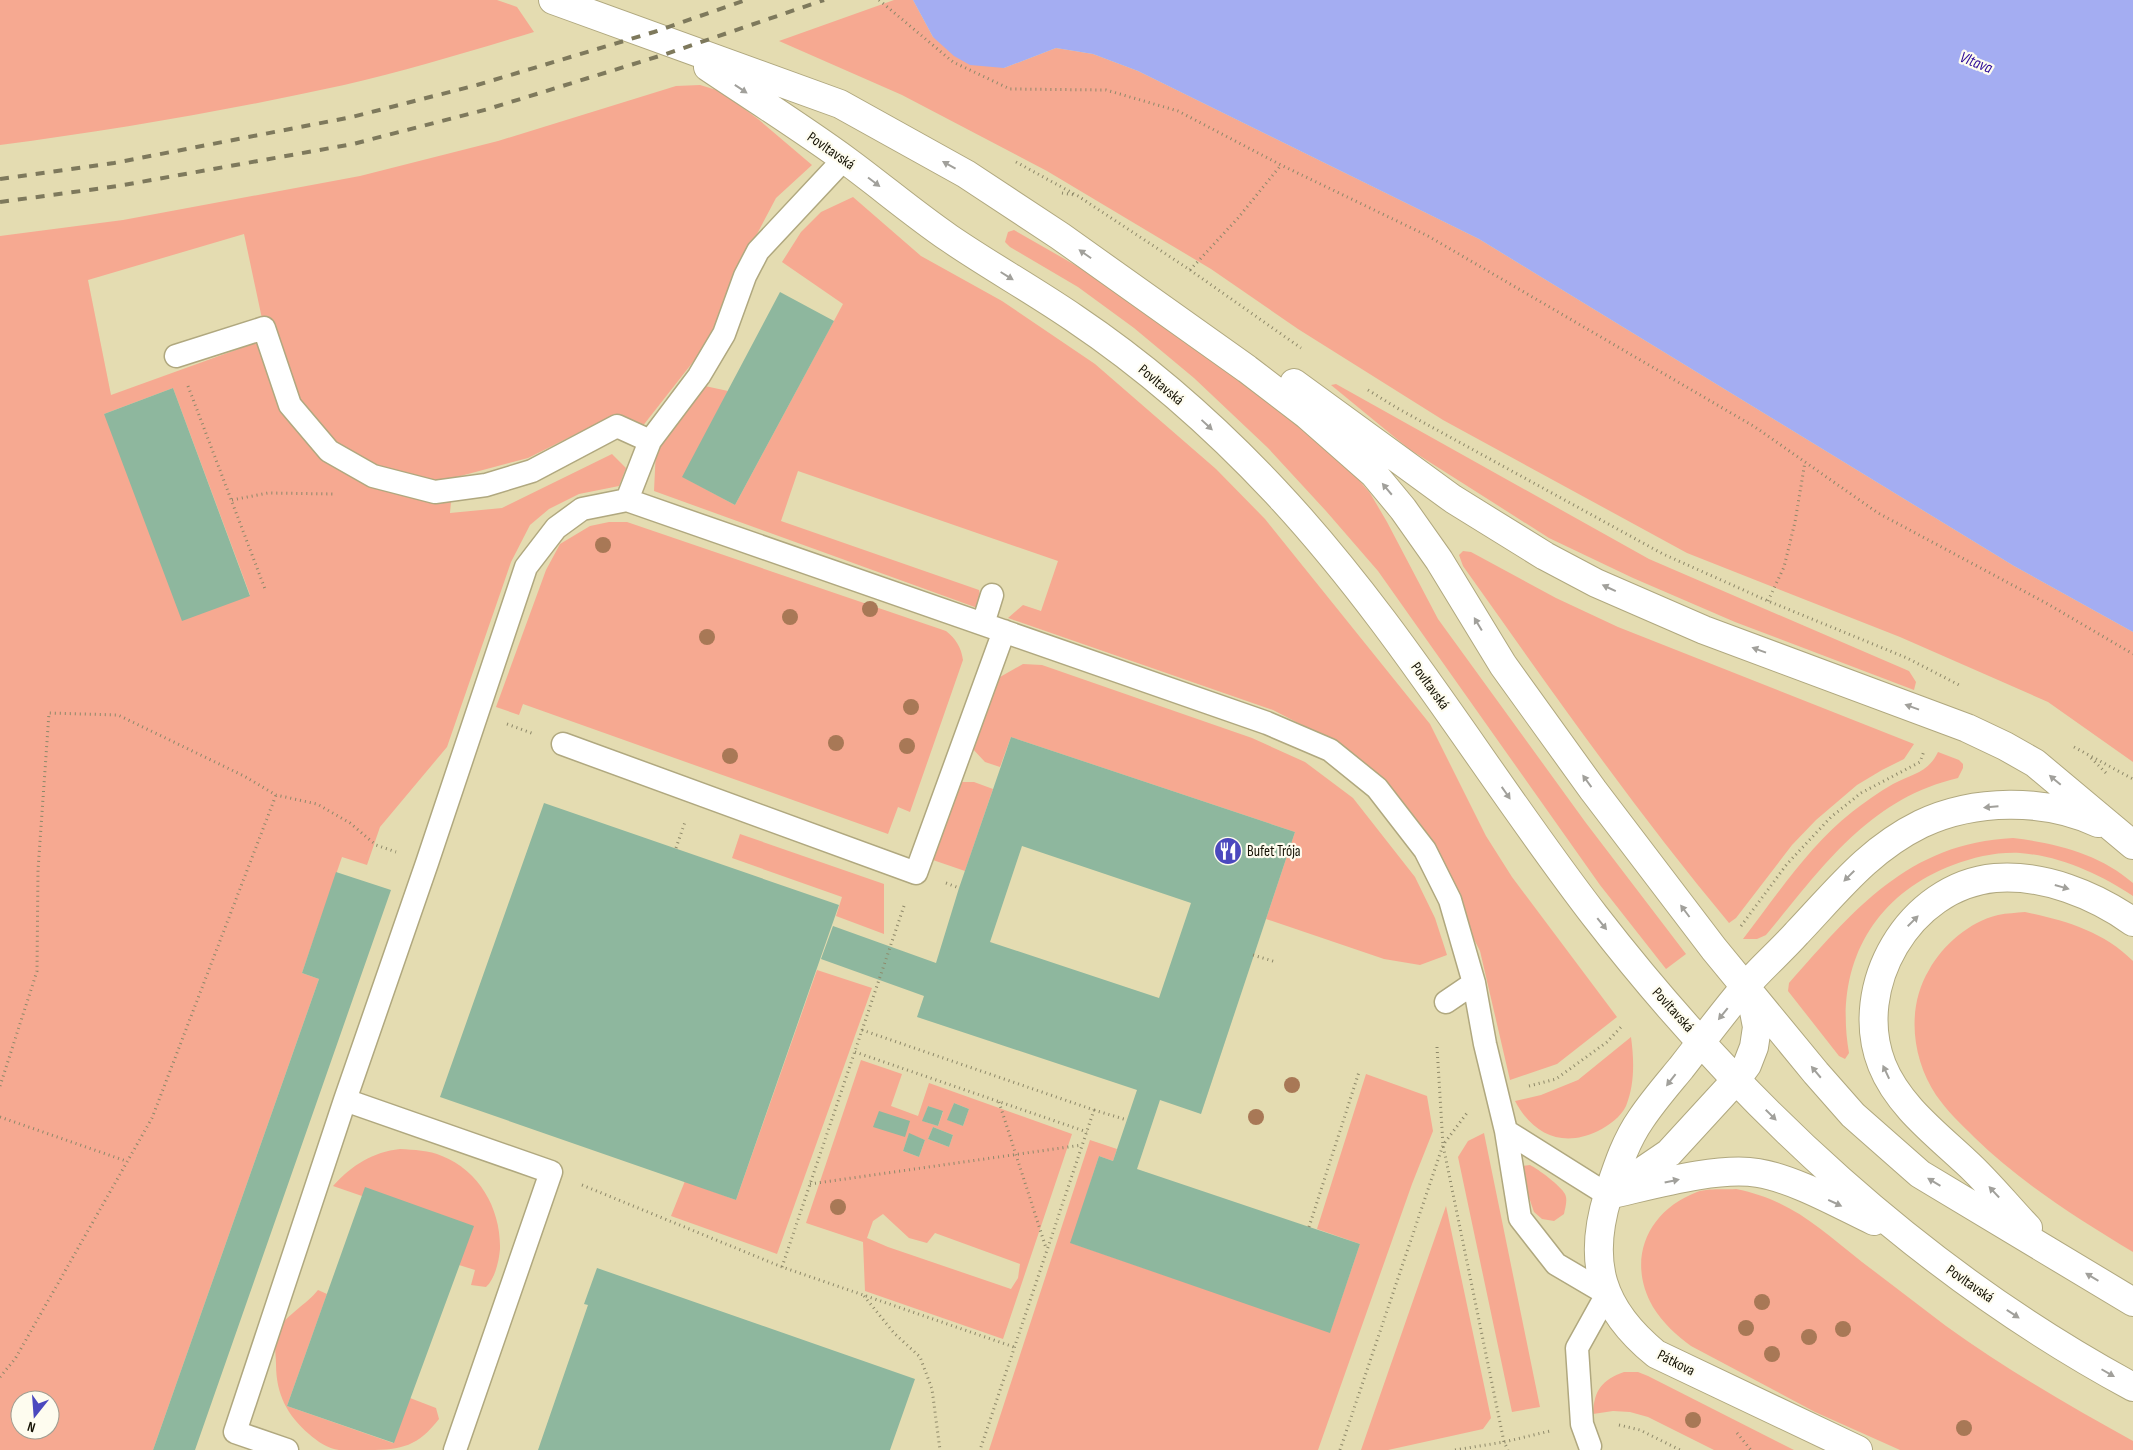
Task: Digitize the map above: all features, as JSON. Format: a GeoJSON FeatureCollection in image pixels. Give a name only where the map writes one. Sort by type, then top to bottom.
{"type":"FeatureCollection","features":[{"type":"Feature","properties":{"kind":"main road","name":"Povltavská"},"geometry":{"type":"LineString","coordinates":[[553,0],[840,104],[966,174],[1126,282],[1307,414],[1374,474],[1403,509],[1439,560],[1503,666],[1593,790],[1714,950],[1816,1073],[1853,1114],[1920,1174],[2133,1302]]}},
{"type":"Feature","properties":{"kind":"main road","name":"Povltavská"},"geometry":{"type":"LineString","coordinates":[[671,42],[844,159],[943,234],[1076,319],[1123,353],[1200,418],[1276,493],[1347,576],[1399,643],[1595,916],[1649,983],[1736,1080],[1786,1131],[1903,1234],[1995,1302],[2082,1359],[2133,1388]]}},
{"type":"Feature","properties":{"kind":"main road"},"geometry":{"type":"LineString","coordinates":[[1126,282],[1194,325],[1297,385],[1453,500],[1545,556],[1596,583],[1704,630],[1960,725],[2005,746],[2035,763],[2126,839]]}},
{"type":"Feature","properties":{"kind":"main road","name":"Pátkova"},"geometry":{"type":"LineString","coordinates":[[1858,1450],[1656,1354],[1634,1336],[1618,1316],[1607,1294],[1600,1269],[1598,1244],[1600,1219],[1623,1150],[1640,1119],[1745,986],[1862,863],[1905,833],[1940,817],[1987,807],[2040,807],[2083,817],[2126,839]]}},
{"type":"Feature","properties":{"kind":"main road"},"geometry":{"type":"LineString","coordinates":[[2051,1253],[1967,1163],[1934,1133],[1897,1093],[1882,1065],[1877,1048],[1874,1012],[1880,976],[1894,944],[1915,919],[1944,895],[1977,881],[1995,878],[2017,878],[2056,885],[2090,897],[2133,922]]}},
{"type":"Feature","properties":{"kind":"main road"},"geometry":{"type":"LineString","coordinates":[[1608,1195],[1669,1153],[1736,1080],[1747,1065],[1754,1047],[1756,1026],[1753,1006],[1745,986]]}},
{"type":"Feature","properties":{"kind":"main road"},"geometry":{"type":"LineString","coordinates":[[1608,1195],[1689,1177],[1731,1172],[1757,1173],[1790,1183],[1903,1234]]}},
{"type":"Feature","properties":{"kind":"lane"},"geometry":{"type":"LineString","coordinates":[[627,500],[650,441],[699,376],[724,334],[745,276],[758,251],[844,159]]}},
{"type":"Feature","properties":{"kind":"lane"},"geometry":{"type":"LineString","coordinates":[[176,356],[264,328],[290,405],[329,450],[373,476],[435,492],[486,485],[532,471],[617,426],[650,441]]}},
{"type":"Feature","properties":{"kind":"lane"},"geometry":{"type":"LineString","coordinates":[[287,1450],[232,1441],[345,1100],[428,864],[526,566],[556,528],[582,509],[627,500],[1267,723],[1330,750],[1377,788],[1425,850],[1450,900],[1474,983],[1484,1044],[1506,1131],[1520,1218],[1556,1264],[1607,1294],[1577,1348],[1582,1424],[1590,1446]]}},
{"type":"Feature","properties":{"kind":"lane"},"geometry":{"type":"LineString","coordinates":[[983,624],[992,594]]}},
{"type":"Feature","properties":{"kind":"lane"},"geometry":{"type":"LineString","coordinates":[[563,744],[916,873],[1004,632]]}},
{"type":"Feature","properties":{"kind":"lane"},"geometry":{"type":"LineString","coordinates":[[1446,1002],[1474,983]]}},
{"type":"Feature","properties":{"kind":"lane"},"geometry":{"type":"LineString","coordinates":[[345,1100],[551,1172],[455,1450]]}},
{"type":"Feature","properties":{"kind":"lane"},"geometry":{"type":"LineString","coordinates":[[1506,1131],[1608,1195]]}},
{"type":"Feature","properties":{"kind":"path"},"geometry":{"type":"LineString","coordinates":[[879,0],[953,62],[1010,89],[1106,90],[1178,111],[1281,165],[1428,236],[1479,264],[1755,427],[1878,513],[2046,603],[2133,654]]}},
{"type":"Feature","properties":{"kind":"path"},"geometry":{"type":"LineString","coordinates":[[1190,270],[1238,218],[1281,165]]}},
{"type":"Feature","properties":{"kind":"path"},"geometry":{"type":"LineString","coordinates":[[1078,196],[1190,270],[1307,353]]}},
{"type":"Feature","properties":{"kind":"path"},"geometry":{"type":"LineString","coordinates":[[188,383],[265,589]]}},
{"type":"Feature","properties":{"kind":"path"},"geometry":{"type":"LineString","coordinates":[[1364,388],[1396,408],[1664,554],[1768,601],[1907,658],[1970,690]]}},
{"type":"Feature","properties":{"kind":"path"},"geometry":{"type":"LineString","coordinates":[[1768,601],[1784,567],[1795,522],[1805,462]]}},
{"type":"Feature","properties":{"kind":"path"},"geometry":{"type":"LineString","coordinates":[[0,1086],[37,971],[38,870],[49,713],[118,714],[244,776],[276,794],[317,804],[350,823],[376,845],[428,864]]}},
{"type":"Feature","properties":{"kind":"path"},"geometry":{"type":"LineString","coordinates":[[2070,744],[2133,779]]}},
{"type":"Feature","properties":{"kind":"path"},"geometry":{"type":"LineString","coordinates":[[1735,932],[1787,864],[1831,817],[1861,793],[1920,762],[1926,747]]}},
{"type":"Feature","properties":{"kind":"path"},"geometry":{"type":"LineString","coordinates":[[0,1377],[15,1359],[152,1118],[276,794]]}},
{"type":"Feature","properties":{"kind":"path"},"geometry":{"type":"LineString","coordinates":[[676,848],[682,831]]}},
{"type":"Feature","properties":{"kind":"path"},"geometry":{"type":"LineString","coordinates":[[782,1268],[916,873]]}},
{"type":"Feature","properties":{"kind":"path"},"geometry":{"type":"LineString","coordinates":[[1254,954],[1276,962]]}},
{"type":"Feature","properties":{"kind":"path"},"geometry":{"type":"LineString","coordinates":[[1524,1088],[1556,1079],[1607,1042],[1623,1025]]}},
{"type":"Feature","properties":{"kind":"path"},"geometry":{"type":"LineString","coordinates":[[862,1030],[1127,1120]]}},
{"type":"Feature","properties":{"kind":"path"},"geometry":{"type":"LineString","coordinates":[[1437,1047],[1443,1145],[1504,1442],[1508,1450]]}},
{"type":"Feature","properties":{"kind":"path"},"geometry":{"type":"LineString","coordinates":[[855,1052],[1087,1132]]}},
{"type":"Feature","properties":{"kind":"path"},"geometry":{"type":"LineString","coordinates":[[1309,1227],[1359,1072]]}},
{"type":"Feature","properties":{"kind":"path"},"geometry":{"type":"LineString","coordinates":[[999,1101],[1046,1249]]}},
{"type":"Feature","properties":{"kind":"path"},"geometry":{"type":"LineString","coordinates":[[1340,1450],[1443,1145],[1470,1108]]}},
{"type":"Feature","properties":{"kind":"path"},"geometry":{"type":"LineString","coordinates":[[980,1450],[1094,1110]]}},
{"type":"Feature","properties":{"kind":"path"},"geometry":{"type":"LineString","coordinates":[[0,1116],[126,1161]]}},
{"type":"Feature","properties":{"kind":"path"},"geometry":{"type":"LineString","coordinates":[[810,1184],[1082,1146]]}},
{"type":"Feature","properties":{"kind":"path"},"geometry":{"type":"LineString","coordinates":[[551,1172],[782,1268],[1014,1348]]}},
{"type":"Feature","properties":{"kind":"path"},"geometry":{"type":"LineString","coordinates":[[864,1296],[894,1333],[920,1358],[932,1389],[940,1450]]}},
{"type":"Feature","properties":{"kind":"path"},"geometry":{"type":"LineString","coordinates":[[1614,1424],[1640,1430],[1680,1450]]}},
{"type":"Feature","properties":{"kind":"path"},"geometry":{"type":"LineString","coordinates":[[1455,1450],[1504,1442],[1550,1431]]}},
{"type":"Feature","properties":{"kind":"shaded area"},"geometry":{"type":"Polygon","coordinates":[[[0,0],[497,0],[517,7],[534,32],[344,85],[172,119],[0,145],[0,0]]]}},
{"type":"Feature","properties":{"kind":"shaded area"},"geometry":{"type":"Polygon","coordinates":[[[894,0],[913,0],[933,37],[1004,68],[1056,48],[1093,54],[1138,71],[1479,239],[2014,566],[2133,632],[2133,762],[2048,702],[1900,637],[1687,553],[1443,420],[1298,329],[1211,269],[1047,171],[902,95],[779,41],[894,0]]]}},
{"type":"Feature","properties":{"kind":"shaded area"},"geometry":{"type":"Polygon","coordinates":[[[700,85],[720,91],[758,119],[812,165],[776,198],[736,274],[711,339],[638,432],[596,424],[528,458],[453,478],[450,513],[502,508],[612,454],[626,468],[619,486],[579,494],[549,509],[530,525],[511,562],[447,747],[380,827],[367,865],[342,857],[302,973],[319,979],[153,1450],[0,1450],[0,236],[123,220],[360,176],[498,141],[676,86],[700,85]],[[244,234],[88,280],[111,395],[255,343],[264,328],[244,234]],[[173,388],[104,414],[250,596],[173,388]]]}},
{"type":"Feature","properties":{"kind":"shaded area"},"geometry":{"type":"Polygon","coordinates":[[[853,197],[921,256],[1002,301],[1095,364],[1216,469],[1265,519],[1430,724],[1486,836],[1512,877],[1617,1017],[1557,1064],[1510,1080],[1480,951],[1408,809],[1331,740],[1273,710],[1008,618],[1023,605],[1041,611],[1058,561],[798,471],[781,521],[979,590],[983,610],[654,491],[656,449],[705,386],[728,391],[683,477],[735,505],[843,304],[782,262],[801,232],[821,212],[853,197]]]}},
{"type":"Feature","properties":{"kind":"shaded area"},"geometry":{"type":"Polygon","coordinates":[[[1014,230],[1082,269],[1141,309],[1279,410],[1346,465],[1370,493],[1438,619],[1586,823],[1686,954],[1666,969],[1600,885],[1378,571],[1268,448],[1194,378],[1134,328],[1078,287],[1010,247],[1005,242],[1008,232],[1014,230]]]}},
{"type":"Feature","properties":{"kind":"shaded area"},"geometry":{"type":"Polygon","coordinates":[[[1336,384],[1649,559],[1909,671],[1916,682],[1914,690],[1735,622],[1633,578],[1549,538],[1409,449],[1331,385],[1336,384]]]}},
{"type":"Feature","properties":{"kind":"shaded area"},"geometry":{"type":"Polygon","coordinates":[[[609,522],[627,522],[946,631],[953,637],[961,651],[963,660],[910,812],[898,807],[888,834],[523,704],[519,715],[496,707],[546,570],[560,544],[590,526],[609,522]]]}},
{"type":"Feature","properties":{"kind":"shaded area"},"geometry":{"type":"Polygon","coordinates":[[[1463,551],[1471,552],[1556,598],[1618,627],[1914,744],[1904,759],[1857,785],[1816,820],[1792,845],[1736,918],[1729,923],[1659,836],[1527,657],[1463,566],[1459,555],[1463,551]]]}},
{"type":"Feature","properties":{"kind":"shaded area"},"geometry":{"type":"Polygon","coordinates":[[[1023,664],[1042,665],[1252,738],[1305,762],[1353,798],[1415,877],[1435,918],[1447,955],[1420,965],[1384,959],[1266,919],[1295,832],[1011,737],[1000,767],[985,762],[971,747],[990,690],[1000,677],[1023,664]]]}},
{"type":"Feature","properties":{"kind":"shaded area"},"geometry":{"type":"Polygon","coordinates":[[[1938,752],[1959,760],[1963,764],[1958,778],[1926,788],[1898,802],[1872,820],[1827,862],[1766,935],[1757,939],[1743,939],[1821,840],[1857,808],[1883,790],[1924,769],[1938,752]]]}},
{"type":"Feature","properties":{"kind":"shaded area"},"geometry":{"type":"Polygon","coordinates":[[[958,782],[974,782],[993,789],[965,871],[930,859],[958,782]]]}},
{"type":"Feature","properties":{"kind":"shaded area"},"geometry":{"type":"Polygon","coordinates":[[[740,834],[884,884],[884,934],[836,916],[842,897],[732,858],[740,834]]]}},
{"type":"Feature","properties":{"kind":"shaded area"},"geometry":{"type":"Polygon","coordinates":[[[2013,838],[2045,843],[2092,857],[2106,864],[2133,883],[2133,896],[2107,880],[2079,867],[2050,858],[2020,853],[2002,853],[1978,857],[1953,865],[1924,878],[1900,896],[1880,916],[1865,939],[1854,964],[1847,992],[1846,1022],[1849,1053],[1845,1059],[1839,1056],[1788,991],[1789,983],[1861,906],[1886,885],[1913,867],[1943,852],[1976,843],[2013,838]]]}},
{"type":"Feature","properties":{"kind":"shaded area"},"geometry":{"type":"Polygon","coordinates":[[[2025,912],[2068,923],[2096,934],[2133,961],[2133,1252],[2050,1199],[1992,1154],[1964,1127],[1936,1095],[1922,1066],[1917,1050],[1915,1033],[1917,1000],[1922,985],[1935,961],[1949,943],[1977,923],[1998,915],[2025,912]]]}},
{"type":"Feature","properties":{"kind":"shaded area"},"geometry":{"type":"Polygon","coordinates":[[[817,970],[872,988],[777,1254],[671,1216],[685,1181],[736,1200],[817,970]]]}},
{"type":"Feature","properties":{"kind":"shaded area"},"geometry":{"type":"Polygon","coordinates":[[[1631,1037],[1633,1072],[1629,1098],[1624,1110],[1610,1124],[1585,1136],[1561,1138],[1540,1130],[1522,1113],[1515,1101],[1541,1095],[1578,1080],[1631,1037]]]}},
{"type":"Feature","properties":{"kind":"shaded area"},"geometry":{"type":"Polygon","coordinates":[[[861,1060],[902,1074],[891,1106],[918,1116],[929,1083],[1072,1134],[1003,1339],[865,1291],[863,1242],[806,1223],[861,1060]],[[954,1103],[948,1120],[963,1126],[969,1109],[954,1103]],[[928,1106],[923,1121],[938,1126],[943,1112],[928,1106]],[[933,1127],[928,1139],[949,1147],[953,1135],[933,1127]],[[909,1134],[903,1151],[919,1157],[925,1140],[909,1134]],[[883,1214],[873,1221],[867,1238],[1011,1289],[1018,1278],[1020,1264],[935,1233],[927,1243],[909,1238],[883,1214]]]}},
{"type":"Feature","properties":{"kind":"shaded area"},"geometry":{"type":"Polygon","coordinates":[[[1366,1074],[1427,1096],[1433,1131],[1412,1184],[1318,1450],[989,1450],[1090,1140],[1117,1149],[1113,1161],[1099,1156],[1071,1243],[1330,1332],[1360,1244],[1317,1229],[1366,1074]]]}},
{"type":"Feature","properties":{"kind":"shaded area"},"geometry":{"type":"Polygon","coordinates":[[[1484,1133],[1540,1407],[1512,1412],[1458,1157],[1468,1141],[1484,1133]]]}},
{"type":"Feature","properties":{"kind":"shaded area"},"geometry":{"type":"Polygon","coordinates":[[[400,1149],[442,1156],[467,1171],[486,1194],[497,1220],[500,1249],[494,1275],[486,1287],[471,1285],[475,1270],[459,1265],[362,1196],[333,1186],[355,1166],[372,1156],[400,1149]]]}},
{"type":"Feature","properties":{"kind":"shaded area"},"geometry":{"type":"Polygon","coordinates":[[[1530,1165],[1554,1182],[1566,1196],[1564,1214],[1554,1221],[1542,1219],[1534,1212],[1520,1171],[1523,1166],[1530,1165]]]}},
{"type":"Feature","properties":{"kind":"shaded area"},"geometry":{"type":"Polygon","coordinates":[[[1736,1189],[1773,1200],[1804,1217],[1969,1342],[2038,1386],[2133,1441],[2133,1450],[1900,1450],[1815,1412],[1691,1346],[1661,1318],[1653,1307],[1645,1289],[1641,1272],[1642,1255],[1646,1239],[1654,1224],[1665,1211],[1680,1200],[1701,1191],[1736,1189]]]}},
{"type":"Feature","properties":{"kind":"shaded area"},"geometry":{"type":"Polygon","coordinates":[[[1446,1206],[1491,1418],[1483,1429],[1388,1450],[1361,1450],[1446,1206]]]}},
{"type":"Feature","properties":{"kind":"shaded area"},"geometry":{"type":"Polygon","coordinates":[[[318,1290],[327,1294],[287,1406],[393,1443],[410,1398],[436,1408],[439,1419],[416,1441],[391,1449],[339,1450],[331,1448],[312,1437],[301,1427],[289,1411],[278,1385],[275,1347],[276,1334],[281,1325],[318,1290]]]}},
{"type":"Feature","properties":{"kind":"shaded area"},"geometry":{"type":"Polygon","coordinates":[[[1624,1372],[1638,1372],[1648,1376],[1794,1450],[1714,1450],[1648,1417],[1630,1412],[1613,1411],[1593,1414],[1597,1392],[1605,1382],[1624,1372]]]}},
{"type":"Feature","properties":{"kind":"water","name":"Vltava"},"geometry":{"type":"Polygon","coordinates":[[[913,0],[2133,0],[2133,632],[2014,566],[1479,239],[1138,71],[1093,54],[1056,48],[1004,68],[970,65],[954,56],[933,37],[913,0]]]}},
{"type":"Feature","properties":{"kind":"building"},"geometry":{"type":"Polygon","coordinates":[[[780,292],[834,321],[735,505],[682,477],[780,292]]]}},
{"type":"Feature","properties":{"kind":"building"},"geometry":{"type":"Polygon","coordinates":[[[173,388],[250,596],[182,621],[104,414],[173,388]]]}},
{"type":"Feature","properties":{"kind":"building"},"geometry":{"type":"Polygon","coordinates":[[[1011,737],[1295,832],[1201,1114],[1160,1100],[1137,1169],[1360,1244],[1330,1333],[1070,1243],[1099,1156],[1113,1161],[1137,1090],[917,1017],[924,996],[821,959],[833,926],[936,963],[959,888],[1011,737]],[[1022,846],[990,942],[1159,998],[1191,903],[1022,846]]]}},
{"type":"Feature","properties":{"kind":"building"},"geometry":{"type":"Polygon","coordinates":[[[544,803],[839,905],[736,1200],[440,1097],[544,803]]]}},
{"type":"Feature","properties":{"kind":"building"},"geometry":{"type":"Polygon","coordinates":[[[336,872],[391,890],[195,1450],[153,1450],[319,979],[302,973],[336,872]]]}},
{"type":"Feature","properties":{"kind":"building"},"geometry":{"type":"Polygon","coordinates":[[[954,1103],[969,1109],[963,1126],[947,1120],[954,1103]]]}},
{"type":"Feature","properties":{"kind":"building"},"geometry":{"type":"Polygon","coordinates":[[[928,1106],[943,1111],[938,1126],[922,1121],[928,1106]]]}},
{"type":"Feature","properties":{"kind":"building"},"geometry":{"type":"Polygon","coordinates":[[[879,1111],[910,1121],[905,1137],[873,1127],[879,1111]]]}},
{"type":"Feature","properties":{"kind":"building"},"geometry":{"type":"Polygon","coordinates":[[[933,1127],[953,1135],[949,1147],[928,1139],[933,1127]]]}},
{"type":"Feature","properties":{"kind":"building"},"geometry":{"type":"Polygon","coordinates":[[[909,1133],[925,1140],[919,1157],[903,1151],[909,1133]]]}},
{"type":"Feature","properties":{"kind":"building"},"geometry":{"type":"Polygon","coordinates":[[[365,1187],[474,1226],[394,1443],[287,1406],[365,1187]]]}},
{"type":"Feature","properties":{"kind":"building"},"geometry":{"type":"Polygon","coordinates":[[[597,1268],[915,1379],[890,1450],[538,1450],[588,1305],[584,1304],[597,1268]]]}},
{"type":"Feature","properties":{"kind":"railway"},"geometry":{"type":"LineString","coordinates":[[0,179],[114,163],[352,117],[477,85],[654,32],[746,0]]}},
{"type":"Feature","properties":{"kind":"railway"},"geometry":{"type":"LineString","coordinates":[[0,202],[118,186],[353,144],[488,109],[666,54],[824,0]]}},
{"type":"Feature","properties":{"kind":"place","name":"Bufet Trója"},"geometry":{"type":"Point","coordinates":[1228,851]}}]}
